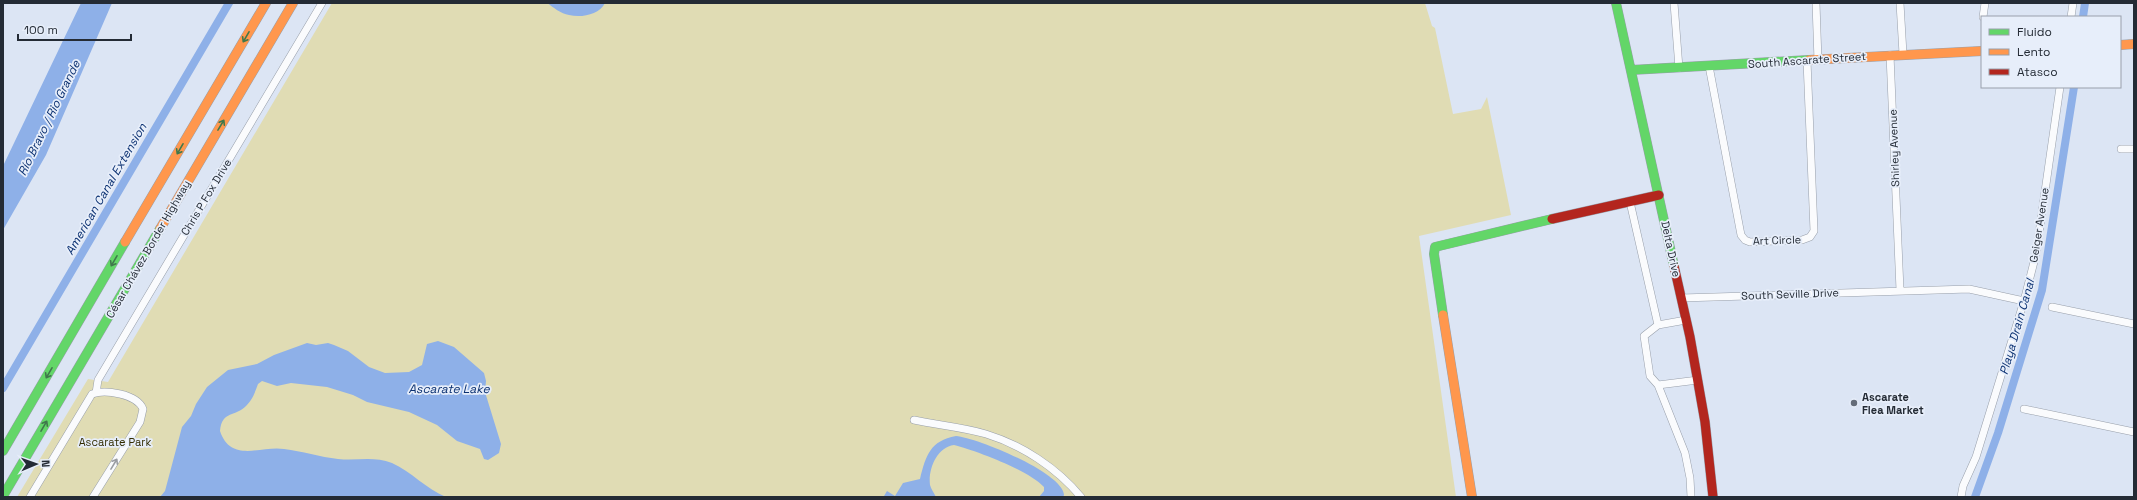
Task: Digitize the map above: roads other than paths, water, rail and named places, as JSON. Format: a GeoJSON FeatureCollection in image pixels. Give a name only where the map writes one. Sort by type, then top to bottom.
{"type":"FeatureCollection","features":[{"type":"Feature","properties":{"kind":"main road","name":"César Chávez Border Highway"},"geometry":{"type":"LineString","coordinates":[[3,451],[266,3]]}},
{"type":"Feature","properties":{"kind":"main road","name":"César Chávez Border Highway"},"geometry":{"type":"LineString","coordinates":[[3,496],[293,3]]}},
{"type":"Feature","properties":{"kind":"main road","name":"Delta Drive"},"geometry":{"type":"LineString","coordinates":[[1616,3],[1659,195],[1698,380],[1713,497]]}},
{"type":"Feature","properties":{"kind":"main road"},"geometry":{"type":"LineString","coordinates":[[2121,45],[2134,44]]}},
{"type":"Feature","properties":{"kind":"main road","name":"South Ascarate Street"},"geometry":{"type":"LineString","coordinates":[[1631,70],[1818,61],[1903,54],[1981,51]]}},
{"type":"Feature","properties":{"kind":"main road"},"geometry":{"type":"LineString","coordinates":[[1472,497],[1471,479],[1462,445],[1434,254],[1435,248],[1439,245],[1659,195]]}},
{"type":"Feature","properties":{"kind":"street","name":"Chris P Fox Drive"},"geometry":{"type":"LineString","coordinates":[[96,393],[98,380],[322,3]]}},
{"type":"Feature","properties":{"kind":"street"},"geometry":{"type":"LineString","coordinates":[[1674,3],[1679,68]]}},
{"type":"Feature","properties":{"kind":"street"},"geometry":{"type":"LineString","coordinates":[[1816,3],[1818,61]]}},
{"type":"Feature","properties":{"kind":"street"},"geometry":{"type":"LineString","coordinates":[[1900,3],[1903,54]]}},
{"type":"Feature","properties":{"kind":"street"},"geometry":{"type":"LineString","coordinates":[[1982,16],[1985,3]]}},
{"type":"Feature","properties":{"kind":"street"},"geometry":{"type":"LineString","coordinates":[[2070,16],[2073,3]]}},
{"type":"Feature","properties":{"kind":"street","name":"Shirley Avenue"},"geometry":{"type":"LineString","coordinates":[[1890,55],[1900,290]]}},
{"type":"Feature","properties":{"kind":"street","name":"Art Circle"},"geometry":{"type":"LineString","coordinates":[[1709,66],[1736,216],[1743,237],[1750,242],[1802,240],[1810,238],[1814,231],[1807,61]]}},
{"type":"Feature","properties":{"kind":"street","name":"Geiger Avenue"},"geometry":{"type":"LineString","coordinates":[[1961,497],[1963,486],[1976,457],[2024,301],[2036,254],[2060,88]]}},
{"type":"Feature","properties":{"kind":"street"},"geometry":{"type":"LineString","coordinates":[[2121,149],[2134,149]]}},
{"type":"Feature","properties":{"kind":"street"},"geometry":{"type":"LineString","coordinates":[[1630,202],[1658,325]]}},
{"type":"Feature","properties":{"kind":"street","name":"South Seville Drive"},"geometry":{"type":"LineString","coordinates":[[1681,298],[1969,289],[2024,301]]}},
{"type":"Feature","properties":{"kind":"street"},"geometry":{"type":"LineString","coordinates":[[2052,307],[2134,324]]}},
{"type":"Feature","properties":{"kind":"street"},"geometry":{"type":"LineString","coordinates":[[1686,320],[1658,325],[1644,336],[1650,376],[1658,385],[1685,453],[1690,478],[1691,497]]}},
{"type":"Feature","properties":{"kind":"street"},"geometry":{"type":"LineString","coordinates":[[1658,385],[1698,380]]}},
{"type":"Feature","properties":{"kind":"street"},"geometry":{"type":"LineString","coordinates":[[30,497],[87,400],[96,393],[110,392],[136,400],[141,404],[143,414],[140,422],[93,497]]}},
{"type":"Feature","properties":{"kind":"street"},"geometry":{"type":"LineString","coordinates":[[2024,409],[2134,432]]}},
{"type":"Feature","properties":{"kind":"street"},"geometry":{"type":"LineString","coordinates":[[914,420],[986,434],[1011,444],[1040,459],[1065,479],[1081,497]]}},
{"type":"Feature","properties":{"kind":"water","name":"Río Bravo / Rio Grande"},"geometry":{"type":"Polygon","coordinates":[[[81,3],[112,3],[46,155],[3,230],[3,166],[81,3]]]}},
{"type":"Feature","properties":{"kind":"water"},"geometry":{"type":"Polygon","coordinates":[[[547,3],[605,3],[594,13],[584,16],[574,16],[563,13],[547,3]]]}},
{"type":"Feature","properties":{"kind":"water","name":"Ascarate Lake"},"geometry":{"type":"Polygon","coordinates":[[[438,341],[454,347],[484,373],[486,381],[485,392],[501,444],[499,453],[488,460],[484,459],[480,449],[457,441],[437,425],[409,412],[367,402],[353,395],[327,387],[291,383],[277,386],[262,381],[258,384],[255,393],[246,406],[238,412],[226,417],[221,424],[220,431],[225,441],[232,447],[239,450],[248,451],[275,448],[338,459],[372,459],[392,463],[406,471],[432,490],[446,497],[160,497],[165,491],[182,427],[191,416],[196,404],[207,387],[228,370],[257,364],[274,355],[307,343],[316,345],[328,343],[348,351],[369,367],[385,373],[409,372],[422,365],[427,344],[438,341]]]}},
{"type":"Feature","properties":{"kind":"water"},"geometry":{"type":"Polygon","coordinates":[[[956,436],[967,438],[1000,450],[1035,467],[1060,486],[1064,495],[1063,497],[1039,497],[1044,491],[1044,487],[1026,474],[988,456],[954,445],[938,454],[932,466],[930,485],[936,497],[884,496],[887,491],[895,496],[903,483],[920,479],[924,463],[930,450],[940,441],[956,436]]]}},
{"type":"Feature","properties":{"kind":"waterway","name":"American Canal Extension"},"geometry":{"type":"LineString","coordinates":[[3,388],[229,3]]}},
{"type":"Feature","properties":{"kind":"waterway","name":"Playa Drain Canal"},"geometry":{"type":"LineString","coordinates":[[2083,16],[2085,3]]}},
{"type":"Feature","properties":{"kind":"waterway","name":"Playa Drain Canal"},"geometry":{"type":"LineString","coordinates":[[1975,497],[1998,433],[2042,290],[2074,88]]}},
{"type":"Feature","properties":{"kind":"place","name":"Ascarate Flea Market"},"geometry":{"type":"Point","coordinates":[1854,403]}},
{"type":"Feature","properties":{"kind":"park label","name":"Ascarate Park"},"geometry":{"type":"Point","coordinates":[115,442]}}]}
